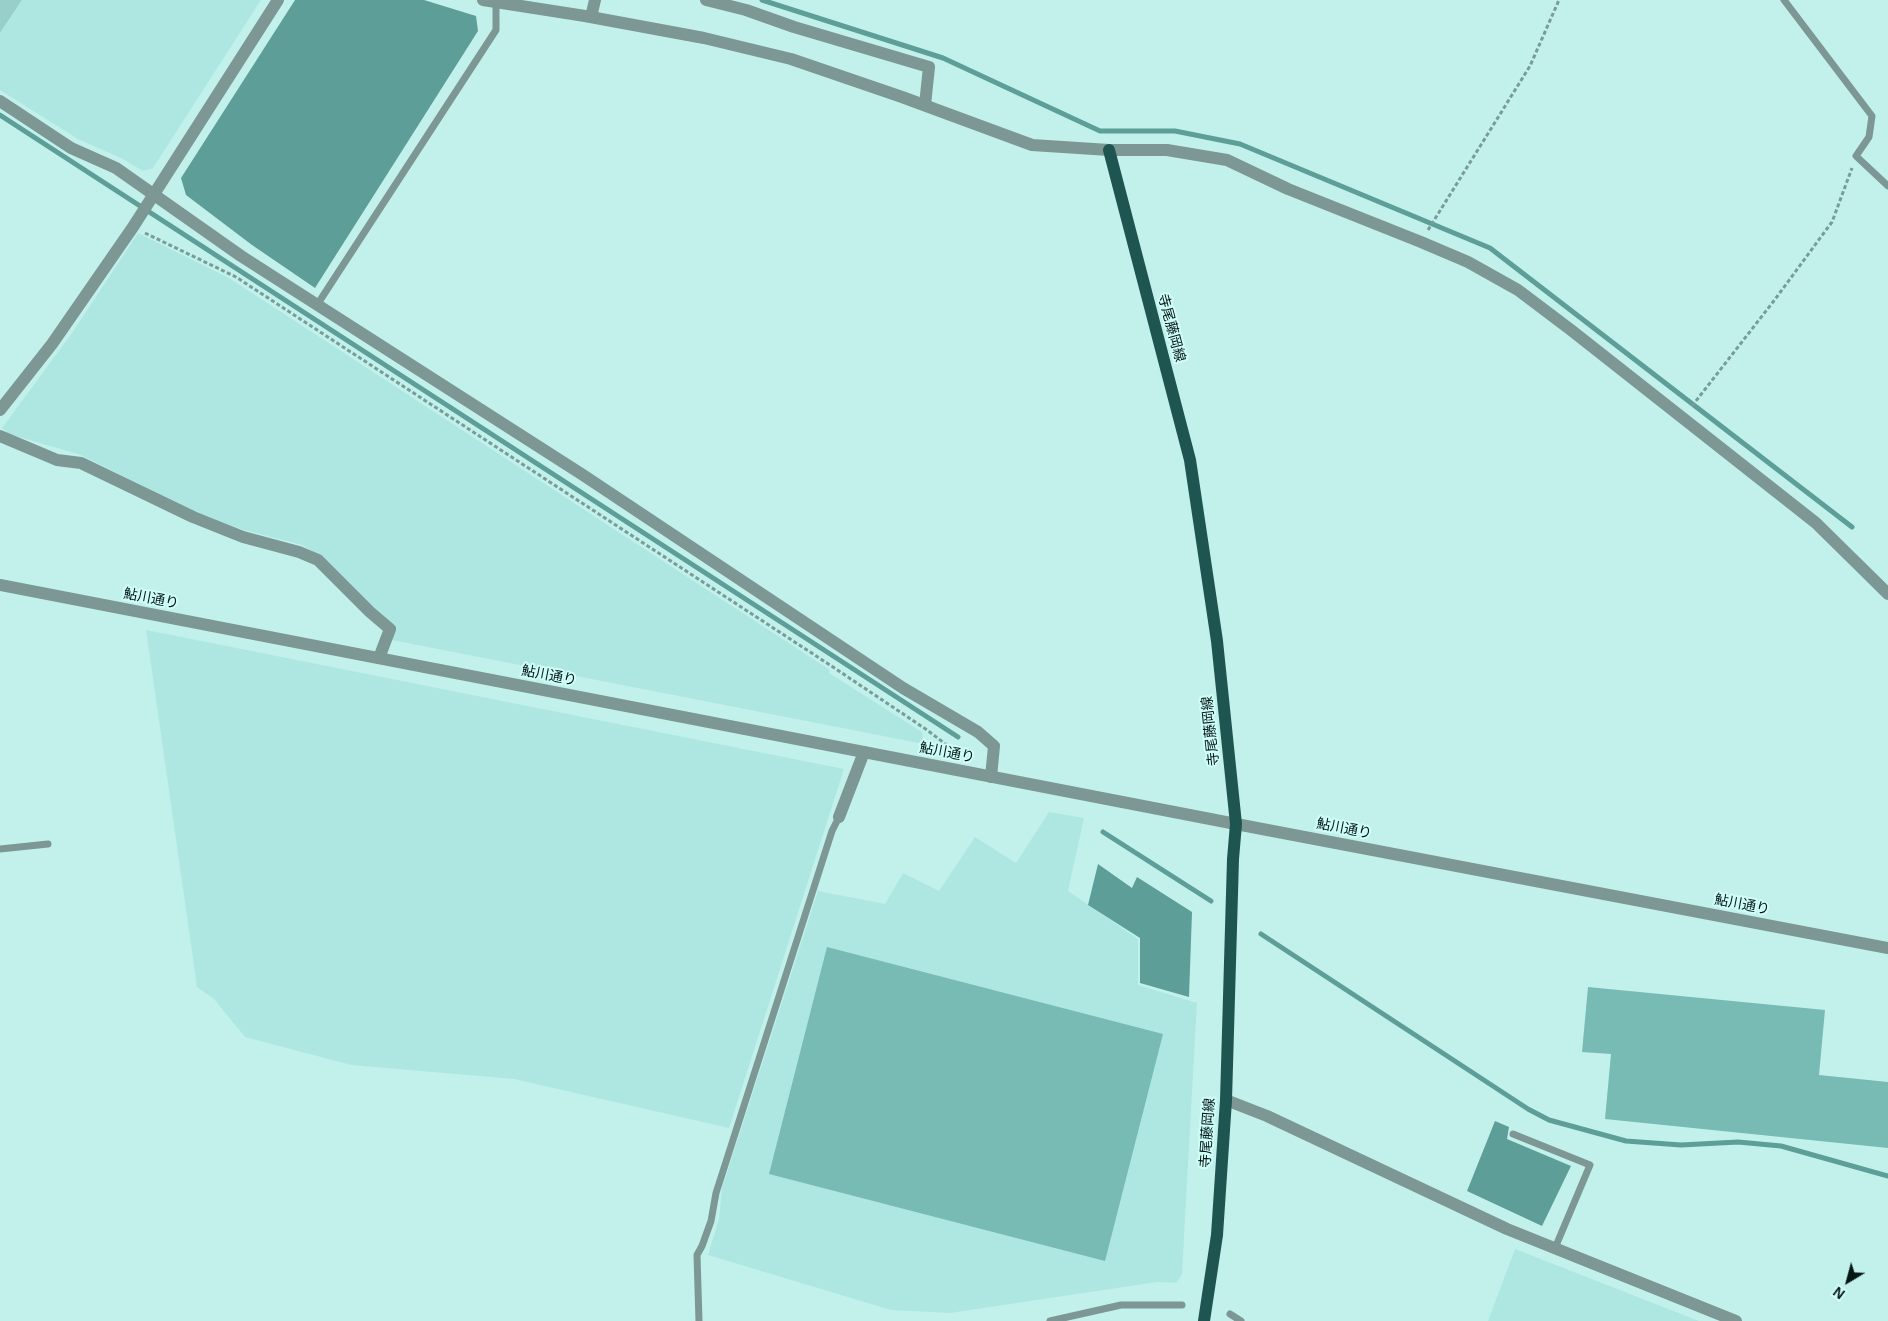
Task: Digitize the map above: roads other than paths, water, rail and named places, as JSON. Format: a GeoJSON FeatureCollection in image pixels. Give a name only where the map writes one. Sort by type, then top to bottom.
{"type":"FeatureCollection","features":[{"type":"Feature","properties":{"kind":"main road","name":"寺尾藤岡線"},"geometry":{"type":"LineString","coordinates":[[1109,150],[1190,460],[1218,641],[1236,824],[1233,859],[1226,1100],[1217,1235],[1204,1321]]}},
{"type":"Feature","properties":{"kind":"street"},"geometry":{"type":"LineString","coordinates":[[0,410],[52,344],[133,227],[278,0]]}},
{"type":"Feature","properties":{"kind":"street"},"geometry":{"type":"LineString","coordinates":[[482,0],[591,17],[704,38],[791,60],[925,105],[1032,145],[1109,150],[1167,150],[1227,160],[1288,189],[1468,262],[1518,290],[1816,524],[1888,594]]}},
{"type":"Feature","properties":{"kind":"street"},"geometry":{"type":"LineString","coordinates":[[591,17],[595,0]]}},
{"type":"Feature","properties":{"kind":"street"},"geometry":{"type":"LineString","coordinates":[[706,0],[746,10],[794,27],[929,66],[925,105]]}},
{"type":"Feature","properties":{"kind":"street"},"geometry":{"type":"LineString","coordinates":[[0,101],[71,148],[116,168],[151,198],[583,476],[903,688],[978,732],[994,746],[991,777]]}},
{"type":"Feature","properties":{"kind":"street"},"geometry":{"type":"LineString","coordinates":[[0,436],[56,460],[81,462],[193,517],[243,537],[299,552],[318,560],[370,612],[390,628],[379,658]]}},
{"type":"Feature","properties":{"kind":"street","name":"鮎川通り"},"geometry":{"type":"LineString","coordinates":[[0,585],[1888,948]]}},
{"type":"Feature","properties":{"kind":"street"},"geometry":{"type":"LineString","coordinates":[[839,817],[864,752]]}},
{"type":"Feature","properties":{"kind":"street"},"geometry":{"type":"LineString","coordinates":[[1226,1100],[1267,1116],[1507,1229],[1736,1321]]}},
{"type":"Feature","properties":{"kind":"lane"},"geometry":{"type":"LineString","coordinates":[[1784,0],[1872,116],[1869,137],[1856,156],[1888,186]]}},
{"type":"Feature","properties":{"kind":"lane"},"geometry":{"type":"LineString","coordinates":[[317,305],[496,30],[496,2]]}},
{"type":"Feature","properties":{"kind":"lane"},"geometry":{"type":"LineString","coordinates":[[699,1321],[697,1255],[711,1221],[716,1193],[722,1174],[832,831],[839,817]]}},
{"type":"Feature","properties":{"kind":"lane"},"geometry":{"type":"LineString","coordinates":[[0,849],[48,844]]}},
{"type":"Feature","properties":{"kind":"lane"},"geometry":{"type":"LineString","coordinates":[[1513,1134],[1590,1165],[1555,1248]]}},
{"type":"Feature","properties":{"kind":"lane"},"geometry":{"type":"LineString","coordinates":[[1050,1321],[1121,1306],[1182,1305]]}},
{"type":"Feature","properties":{"kind":"lane"},"geometry":{"type":"LineString","coordinates":[[1230,1314],[1241,1321]]}},
{"type":"Feature","properties":{"kind":"waterway"},"geometry":{"type":"LineString","coordinates":[[762,0],[943,58],[1100,131],[1175,131],[1240,144],[1490,248],[1852,527]]}},
{"type":"Feature","properties":{"kind":"waterway"},"geometry":{"type":"LineString","coordinates":[[0,115],[958,737]]}},
{"type":"Feature","properties":{"kind":"waterway"},"geometry":{"type":"LineString","coordinates":[[1103,832],[1211,901]]}},
{"type":"Feature","properties":{"kind":"waterway"},"geometry":{"type":"LineString","coordinates":[[1261,934],[1528,1109],[1549,1120],[1626,1141],[1681,1145],[1738,1142],[1781,1146],[1888,1176]]}}]}
